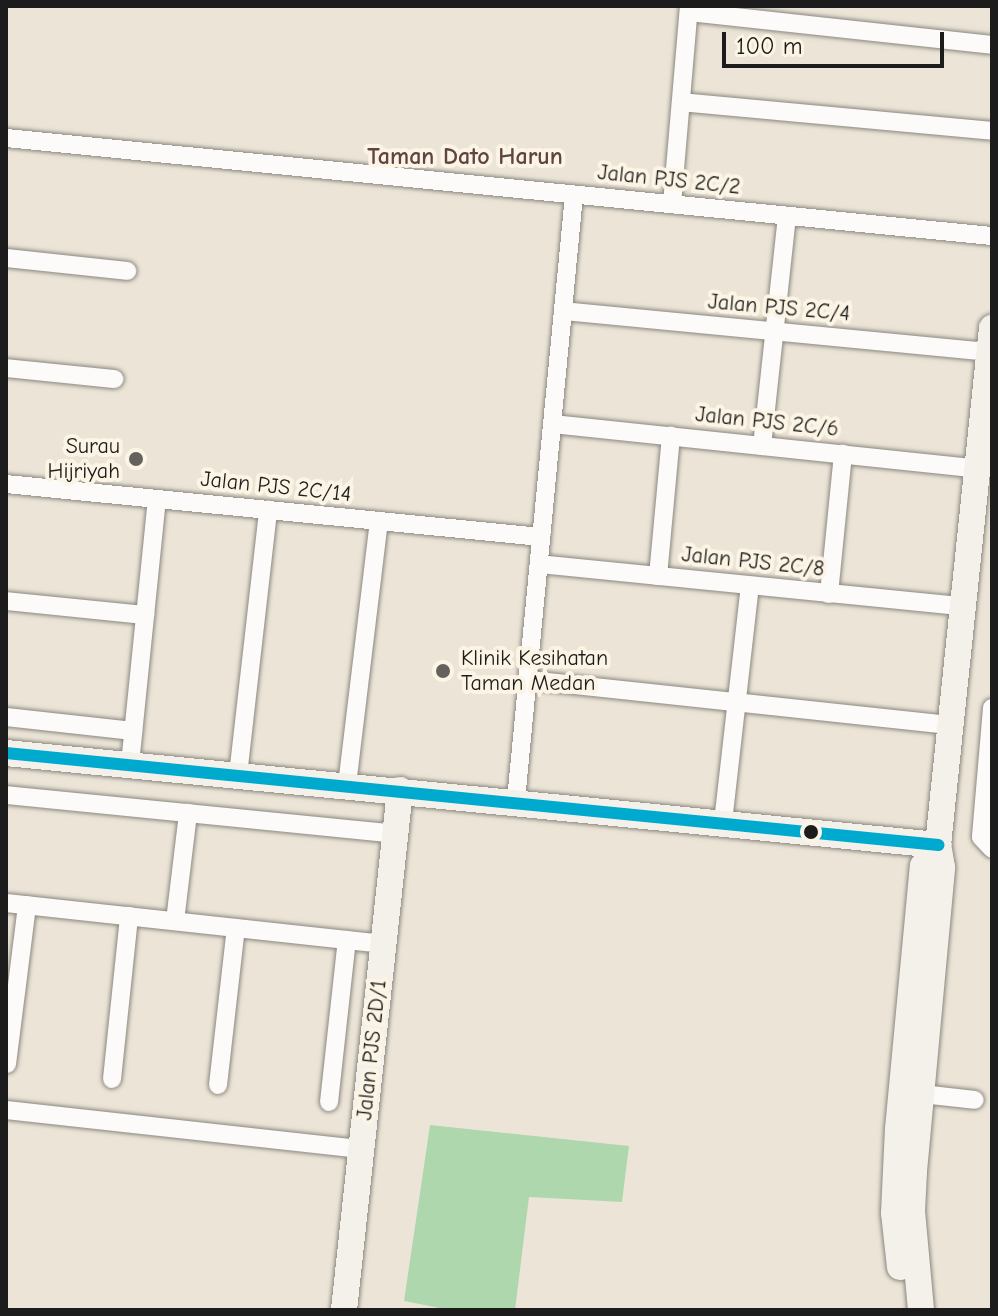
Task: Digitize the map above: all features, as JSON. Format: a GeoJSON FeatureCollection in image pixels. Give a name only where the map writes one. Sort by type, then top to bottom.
{"type":"FeatureCollection","features":[{"type":"Feature","properties":{"kind":"street"},"geometry":{"type":"LineString","coordinates":[[672,204],[689,9],[992,45]]}},
{"type":"Feature","properties":{"kind":"street"},"geometry":{"type":"LineString","coordinates":[[681,102],[992,131]]}},
{"type":"Feature","properties":{"kind":"street","name":"Jalan PJS 2C/2"},"geometry":{"type":"LineString","coordinates":[[6,138],[992,236]]}},
{"type":"Feature","properties":{"kind":"street"},"geometry":{"type":"LineString","coordinates":[[516,800],[574,195]]}},
{"type":"Feature","properties":{"kind":"street"},"geometry":{"type":"LineString","coordinates":[[762,446],[787,216]]}},
{"type":"Feature","properties":{"kind":"street"},"geometry":{"type":"LineString","coordinates":[[6,258],[127,271]]}},
{"type":"Feature","properties":{"kind":"street","name":"Jalan PJS 2C/4"},"geometry":{"type":"LineString","coordinates":[[563,311],[775,331],[991,340]]}},
{"type":"Feature","properties":{"kind":"street"},"geometry":{"type":"LineString","coordinates":[[905,1310],[894,1213],[942,867],[938,845],[991,340]]}},
{"type":"Feature","properties":{"kind":"street"},"geometry":{"type":"LineString","coordinates":[[6,368],[114,379]]}},
{"type":"Feature","properties":{"kind":"street","name":"Jalan PJS 2C/6"},"geometry":{"type":"LineString","coordinates":[[552,424],[977,469]]}},
{"type":"Feature","properties":{"kind":"street"},"geometry":{"type":"LineString","coordinates":[[658,576],[671,436]]}},
{"type":"Feature","properties":{"kind":"street"},"geometry":{"type":"LineString","coordinates":[[829,594],[843,454]]}},
{"type":"Feature","properties":{"kind":"street","name":"Jalan PJS 2C/14"},"geometry":{"type":"LineString","coordinates":[[6,484],[541,537]]}},
{"type":"Feature","properties":{"kind":"street"},"geometry":{"type":"LineString","coordinates":[[130,764],[157,499]]}},
{"type":"Feature","properties":{"kind":"street"},"geometry":{"type":"LineString","coordinates":[[238,775],[268,510]]}},
{"type":"Feature","properties":{"kind":"street"},"geometry":{"type":"LineString","coordinates":[[347,785],[379,521]]}},
{"type":"Feature","properties":{"kind":"street","name":"Jalan PJS 2C/8"},"geometry":{"type":"LineString","coordinates":[[539,564],[963,606]]}},
{"type":"Feature","properties":{"kind":"street"},"geometry":{"type":"LineString","coordinates":[[723,822],[750,586]]}},
{"type":"Feature","properties":{"kind":"street"},"geometry":{"type":"LineString","coordinates":[[6,601],[145,615]]}},
{"type":"Feature","properties":{"kind":"street"},"geometry":{"type":"LineString","coordinates":[[528,680],[950,725]]}},
{"type":"Feature","properties":{"kind":"street"},"geometry":{"type":"LineString","coordinates":[[992,708],[981,837],[992,849]]}},
{"type":"Feature","properties":{"kind":"street"},"geometry":{"type":"LineString","coordinates":[[6,717],[133,731]]}},
{"type":"Feature","properties":{"kind":"street"},"geometry":{"type":"LineString","coordinates":[[6,753],[516,800],[938,845]]}},
{"type":"Feature","properties":{"kind":"street","name":"Jalan PJS 2D/1"},"geometry":{"type":"LineString","coordinates":[[344,1310],[400,790]]}},
{"type":"Feature","properties":{"kind":"street"},"geometry":{"type":"LineString","coordinates":[[6,797],[396,834]]}},
{"type":"Feature","properties":{"kind":"street"},"geometry":{"type":"LineString","coordinates":[[175,921],[188,813]]}},
{"type":"Feature","properties":{"kind":"street"},"geometry":{"type":"LineString","coordinates":[[6,903],[384,944]]}},
{"type":"Feature","properties":{"kind":"street"},"geometry":{"type":"LineString","coordinates":[[7,1064],[27,905]]}},
{"type":"Feature","properties":{"kind":"street"},"geometry":{"type":"LineString","coordinates":[[112,1079],[129,916]]}},
{"type":"Feature","properties":{"kind":"street"},"geometry":{"type":"LineString","coordinates":[[218,1085],[236,928]]}},
{"type":"Feature","properties":{"kind":"street"},"geometry":{"type":"LineString","coordinates":[[329,1102],[347,940]]}},
{"type":"Feature","properties":{"kind":"street"},"geometry":{"type":"LineString","coordinates":[[912,1093],[975,1100]]}},
{"type":"Feature","properties":{"kind":"street"},"geometry":{"type":"LineString","coordinates":[[912,1093],[912,1211],[921,1310]]}},
{"type":"Feature","properties":{"kind":"street"},"geometry":{"type":"LineString","coordinates":[[6,1110],[361,1149]]}},
{"type":"Feature","properties":{"kind":"green space"},"geometry":{"type":"Polygon","coordinates":[[[430,1125],[629,1146],[622,1202],[529,1197],[515,1310],[450,1310],[404,1301],[430,1125]]]}},
{"type":"Feature","properties":{"kind":"transit line"},"geometry":{"type":"LineString","coordinates":[[6,753],[938,845]]}},
{"type":"Feature","properties":{"kind":"place","name":"Surau Hijriyah"},"geometry":{"type":"Point","coordinates":[136,459]}},
{"type":"Feature","properties":{"kind":"place","name":"Klinik Kesihatan Taman Medan"},"geometry":{"type":"Point","coordinates":[443,671]}},
{"type":"Feature","properties":{"kind":"district","name":"Taman Dato Harun"},"geometry":{"type":"Point","coordinates":[465,157]}}]}
